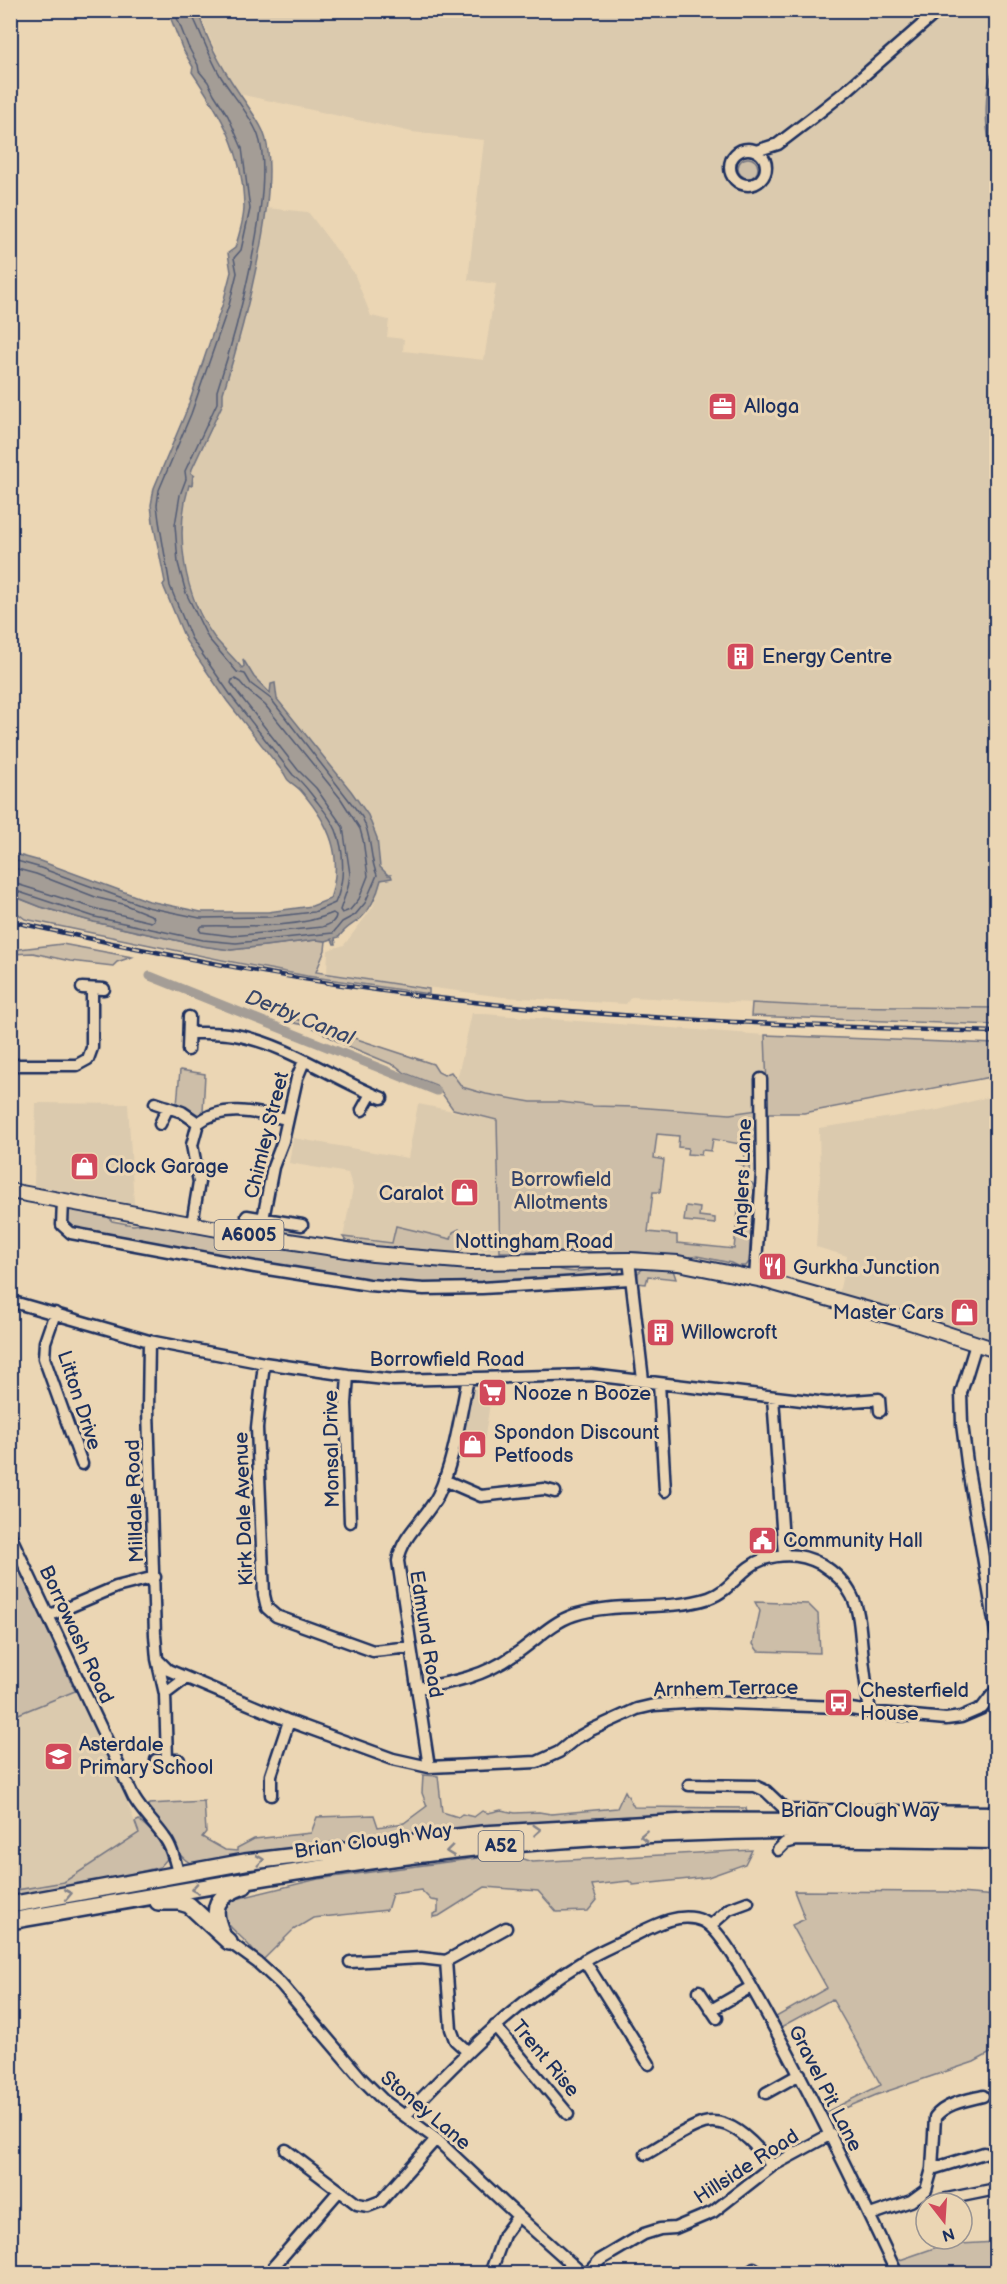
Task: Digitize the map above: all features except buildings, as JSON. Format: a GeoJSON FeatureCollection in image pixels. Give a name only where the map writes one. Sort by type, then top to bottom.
{"type":"FeatureCollection","features":[{"type":"Feature","properties":{"kind":"highway","name":"Brian Clough Way"},"geometry":{"type":"LineString","coordinates":[[10,1905],[178,1874],[325,1851],[482,1834],[704,1821],[996,1822]]}},
{"type":"Feature","properties":{"kind":"highway","name":"Brian Clough Way"},"geometry":{"type":"LineString","coordinates":[[10,1921],[272,1875],[356,1862],[485,1847],[630,1836],[776,1831],[996,1832]]}},
{"type":"Feature","properties":{"kind":"highway"},"geometry":{"type":"LineString","coordinates":[[225,1938],[215,1914],[220,1899],[235,1889],[272,1875]]}},
{"type":"Feature","properties":{"kind":"highway"},"geometry":{"type":"LineString","coordinates":[[75,1910],[179,1902],[194,1908],[225,1938]]}},
{"type":"Feature","properties":{"kind":"main road","name":"Nottingham Road"},"geometry":{"type":"LineString","coordinates":[[10,1191],[336,1249],[423,1259],[489,1262],[628,1260],[678,1263],[755,1278],[901,1319],[996,1350]]}},
{"type":"Feature","properties":{"kind":"street"},"geometry":{"type":"LineString","coordinates":[[778,144],[766,165],[762,179],[753,185],[744,185],[734,179],[730,172],[730,165],[735,155],[745,150],[756,151],[778,144],[846,91],[939,10]]}},
{"type":"Feature","properties":{"kind":"street"},"geometry":{"type":"LineString","coordinates":[[756,151],[766,165]]}},
{"type":"Feature","properties":{"kind":"street"},"geometry":{"type":"LineString","coordinates":[[10,1065],[77,1065],[88,1059],[92,1048],[93,989]]}},
{"type":"Feature","properties":{"kind":"street"},"geometry":{"type":"LineString","coordinates":[[188,1050],[189,1017]]}},
{"type":"Feature","properties":{"kind":"street"},"geometry":{"type":"LineString","coordinates":[[189,1033],[234,1034],[276,1048],[382,1098]]}},
{"type":"Feature","properties":{"kind":"street","name":"Chimley Street"},"geometry":{"type":"LineString","coordinates":[[263,1219],[273,1167],[283,1141],[286,1119],[304,1061]]}},
{"type":"Feature","properties":{"kind":"street","name":"Anglers Lane"},"geometry":{"type":"LineString","coordinates":[[755,1278],[762,1173],[761,1079]]}},
{"type":"Feature","properties":{"kind":"street"},"geometry":{"type":"LineString","coordinates":[[362,1110],[371,1094]]}},
{"type":"Feature","properties":{"kind":"street"},"geometry":{"type":"LineString","coordinates":[[155,1103],[182,1112],[198,1123]]}},
{"type":"Feature","properties":{"kind":"street"},"geometry":{"type":"LineString","coordinates":[[160,1124],[168,1107]]}},
{"type":"Feature","properties":{"kind":"street"},"geometry":{"type":"LineString","coordinates":[[192,1224],[199,1182],[192,1145],[198,1123],[213,1113],[223,1110],[286,1119]]}},
{"type":"Feature","properties":{"kind":"street","name":"Nottingham Road"},"geometry":{"type":"LineString","coordinates":[[63,1201],[62,1225],[71,1233],[255,1267],[369,1285],[471,1288],[630,1279]]}},
{"type":"Feature","properties":{"kind":"street","name":"Chimley Street"},"geometry":{"type":"LineString","coordinates":[[247,1216],[302,1225]]}},
{"type":"Feature","properties":{"kind":"street"},"geometry":{"type":"LineString","coordinates":[[628,1260],[643,1380]]}},
{"type":"Feature","properties":{"kind":"street","name":"Borrowfield Road"},"geometry":{"type":"LineString","coordinates":[[10,1301],[149,1341],[348,1376],[394,1380],[574,1375],[643,1380],[827,1403],[879,1399],[880,1412]]}},
{"type":"Feature","properties":{"kind":"street","name":"Litton Drive"},"geometry":{"type":"LineString","coordinates":[[55,1313],[45,1342],[44,1358],[82,1464]]}},
{"type":"Feature","properties":{"kind":"street","name":"Milldale Road"},"geometry":{"type":"LineString","coordinates":[[149,1341],[148,1410],[157,1659],[165,1694],[161,1760],[179,1760]]}},
{"type":"Feature","properties":{"kind":"street"},"geometry":{"type":"LineString","coordinates":[[976,1344],[962,1393],[962,1415],[968,1470],[996,1632]]}},
{"type":"Feature","properties":{"kind":"street","name":"Kirk Dale Avenue"},"geometry":{"type":"LineString","coordinates":[[264,1363],[258,1428],[264,1595],[267,1608],[276,1616],[373,1651],[411,1647]]}},
{"type":"Feature","properties":{"kind":"street","name":"Monsal Drive"},"geometry":{"type":"LineString","coordinates":[[348,1376],[346,1404],[350,1522]]}},
{"type":"Feature","properties":{"kind":"street","name":"Edmund Road"},"geometry":{"type":"LineString","coordinates":[[429,1767],[399,1577],[399,1555],[405,1540],[434,1502],[444,1479],[468,1379]]}},
{"type":"Feature","properties":{"kind":"street"},"geometry":{"type":"LineString","coordinates":[[659,1383],[666,1491]]}},
{"type":"Feature","properties":{"kind":"street"},"geometry":{"type":"LineString","coordinates":[[773,1397],[784,1555]]}},
{"type":"Feature","properties":{"kind":"street"},"geometry":{"type":"LineString","coordinates":[[444,1479],[481,1497],[544,1489],[555,1492]]}},
{"type":"Feature","properties":{"kind":"street","name":"Borrowash Road"},"geometry":{"type":"LineString","coordinates":[[10,1535],[134,1798],[143,1814],[170,1847],[178,1874]]}},
{"type":"Feature","properties":{"kind":"street"},"geometry":{"type":"LineString","coordinates":[[417,1688],[440,1685],[484,1673],[512,1657],[556,1624],[571,1616],[591,1611],[706,1599],[724,1591],[751,1565],[766,1558],[784,1555],[812,1559],[832,1572],[849,1591],[857,1613],[870,1712]]}},
{"type":"Feature","properties":{"kind":"street"},"geometry":{"type":"LineString","coordinates":[[48,1616],[116,1587],[155,1577]]}},
{"type":"Feature","properties":{"kind":"street","name":"Arnhem Terrace"},"geometry":{"type":"LineString","coordinates":[[157,1659],[168,1671],[289,1721],[393,1759],[429,1767],[537,1762],[559,1752],[591,1730],[637,1709],[654,1705],[744,1703],[838,1707],[946,1719],[961,1717],[982,1708],[996,1690]]}},
{"type":"Feature","properties":{"kind":"street"},"geometry":{"type":"LineString","coordinates":[[165,1694],[186,1678]]}},
{"type":"Feature","properties":{"kind":"street"},"geometry":{"type":"LineString","coordinates":[[271,1795],[272,1775],[289,1721]]}},
{"type":"Feature","properties":{"kind":"street"},"geometry":{"type":"LineString","coordinates":[[689,1785],[755,1786],[770,1794],[786,1810],[996,1812]]}},
{"type":"Feature","properties":{"kind":"street"},"geometry":{"type":"LineString","coordinates":[[778,1850],[785,1844],[796,1840],[996,1843]]}},
{"type":"Feature","properties":{"kind":"street"},"geometry":{"type":"LineString","coordinates":[[405,2116],[467,2051],[495,2026],[551,1982],[584,1960],[665,1921],[693,1918],[710,1926],[729,1909],[748,1902]]}},
{"type":"Feature","properties":{"kind":"street","name":"Gravel Pit Lane"},"geometry":{"type":"LineString","coordinates":[[710,1926],[726,1945],[752,1987],[800,2074],[897,2274]]}},
{"type":"Feature","properties":{"kind":"street"},"geometry":{"type":"LineString","coordinates":[[350,1962],[421,1959],[446,1961],[506,1928]]}},
{"type":"Feature","properties":{"kind":"street","name":"Stoney Lane"},"geometry":{"type":"LineString","coordinates":[[225,1938],[281,1984],[361,2078],[383,2100],[436,2139],[518,2216],[585,2274]]}},
{"type":"Feature","properties":{"kind":"street"},"geometry":{"type":"LineString","coordinates":[[584,1960],[648,2064]]}},
{"type":"Feature","properties":{"kind":"street"},"geometry":{"type":"LineString","coordinates":[[446,1961],[451,2029],[455,2040],[467,2051]]}},
{"type":"Feature","properties":{"kind":"street"},"geometry":{"type":"LineString","coordinates":[[699,1991],[714,2014],[752,1987]]}},
{"type":"Feature","properties":{"kind":"street","name":"Trent Rise"},"geometry":{"type":"LineString","coordinates":[[495,2026],[568,2114]]}},
{"type":"Feature","properties":{"kind":"street"},"geometry":{"type":"LineString","coordinates":[[766,2093],[800,2074]]}},
{"type":"Feature","properties":{"kind":"street"},"geometry":{"type":"LineString","coordinates":[[870,2216],[919,2197],[926,2190],[932,2169],[936,2115],[952,2105],[983,2096]]}},
{"type":"Feature","properties":{"kind":"street"},"geometry":{"type":"LineString","coordinates":[[646,2154],[703,2124],[716,2123],[734,2130],[753,2143],[772,2166]]}},
{"type":"Feature","properties":{"kind":"street","name":"Hillside Road"},"geometry":{"type":"LineString","coordinates":[[585,2274],[600,2260],[644,2234],[660,2229],[675,2228],[713,2212],[772,2166],[831,2134]]}},
{"type":"Feature","properties":{"kind":"street"},"geometry":{"type":"LineString","coordinates":[[286,2150],[357,2204],[368,2206],[381,2201],[436,2139]]}},
{"type":"Feature","properties":{"kind":"street"},"geometry":{"type":"LineString","coordinates":[[932,2169],[984,2153]]}},
{"type":"Feature","properties":{"kind":"street"},"geometry":{"type":"LineString","coordinates":[[974,2193],[996,2189]]}},
{"type":"Feature","properties":{"kind":"street"},"geometry":{"type":"LineString","coordinates":[[274,2266],[339,2191]]}},
{"type":"Feature","properties":{"kind":"street"},"geometry":{"type":"LineString","coordinates":[[903,2203],[914,2203]]}},
{"type":"Feature","properties":{"kind":"street"},"geometry":{"type":"LineString","coordinates":[[490,2274],[504,2235],[518,2216]]}},
{"type":"Feature","properties":{"kind":"shaded area"},"geometry":{"type":"Polygon","coordinates":[[[198,11],[992,11],[996,16],[996,1008],[809,1006],[631,997],[626,1004],[503,997],[327,974],[328,950],[344,945],[373,907],[381,880],[392,878],[380,867],[377,838],[368,815],[277,699],[275,684],[271,684],[270,693],[255,679],[242,660],[244,666],[242,668],[213,635],[203,617],[191,590],[184,563],[181,526],[185,497],[192,483],[192,469],[221,408],[254,278],[266,208],[308,212],[354,273],[371,316],[389,320],[387,337],[404,339],[403,351],[484,360],[496,284],[468,280],[484,140],[412,132],[239,94],[219,59],[198,11]]]}},
{"type":"Feature","properties":{"kind":"shaded area"},"geometry":{"type":"Polygon","coordinates":[[[472,1013],[765,1035],[768,1113],[757,1110],[730,1114],[531,1102],[462,1087],[457,1080],[472,1013]]]}},
{"type":"Feature","properties":{"kind":"shaded area"},"geometry":{"type":"Polygon","coordinates":[[[996,1095],[996,1344],[839,1293],[847,1256],[816,1247],[820,1175],[819,1128],[938,1110],[996,1095]]]}},
{"type":"Feature","properties":{"kind":"shaded area","name":"Clock Garage"},"geometry":{"type":"Polygon","coordinates":[[[36,1103],[128,1104],[134,1204],[34,1186],[36,1103]]]}},
{"type":"Feature","properties":{"kind":"shaded area"},"geometry":{"type":"Polygon","coordinates":[[[418,1104],[498,1120],[500,1252],[343,1237],[353,1188],[348,1173],[289,1163],[293,1138],[408,1158],[418,1104]]]}},
{"type":"Feature","properties":{"kind":"shaded area"},"geometry":{"type":"Polygon","coordinates":[[[499,1386],[499,1402],[490,1403],[482,1455],[463,1452],[465,1420],[474,1389],[499,1386]]]}},
{"type":"Feature","properties":{"kind":"shaded area","name":"Asterdale Primary School"},"geometry":{"type":"Polygon","coordinates":[[[75,1691],[125,1796],[139,1833],[64,1882],[11,1891],[11,1717],[75,1691]]]}},
{"type":"Feature","properties":{"kind":"green space"},"geometry":{"type":"Polygon","coordinates":[[[748,158],[755,161],[758,168],[755,175],[748,178],[741,175],[738,168],[741,161],[748,158]]]}},
{"type":"Feature","properties":{"kind":"green space"},"geometry":{"type":"Polygon","coordinates":[[[10,895],[41,907],[94,922],[202,946],[231,950],[316,940],[326,941],[325,950],[316,972],[429,989],[429,994],[307,976],[25,919],[11,908],[10,895]]]}},
{"type":"Feature","properties":{"kind":"green space"},"geometry":{"type":"Polygon","coordinates":[[[62,944],[132,957],[117,962],[113,966],[70,961],[33,953],[11,954],[11,950],[62,944]]]}},
{"type":"Feature","properties":{"kind":"green space"},"geometry":{"type":"Polygon","coordinates":[[[752,1003],[809,1006],[996,1008],[996,1025],[751,1016],[752,1003]]]}},
{"type":"Feature","properties":{"kind":"green space","name":"Borrowfield Allotments"},"geometry":{"type":"Polygon","coordinates":[[[296,1019],[433,1064],[438,1072],[444,1075],[451,1072],[462,1087],[486,1094],[531,1102],[560,1102],[593,1106],[730,1114],[757,1110],[759,1157],[750,1157],[749,1171],[743,1170],[744,1165],[738,1164],[739,1159],[744,1160],[746,1145],[713,1139],[711,1151],[702,1150],[701,1155],[687,1154],[688,1148],[678,1147],[679,1136],[657,1134],[654,1158],[664,1160],[660,1192],[653,1192],[648,1232],[677,1235],[677,1243],[734,1249],[739,1202],[744,1182],[752,1183],[754,1186],[749,1262],[746,1266],[737,1266],[697,1256],[687,1258],[637,1252],[500,1252],[497,1120],[453,1109],[436,1085],[405,1073],[396,1066],[341,1043],[310,1026],[294,1023],[296,1019]]]}},
{"type":"Feature","properties":{"kind":"green space"},"geometry":{"type":"Polygon","coordinates":[[[765,1035],[996,1044],[996,1076],[804,1113],[768,1113],[765,1035]]]}},
{"type":"Feature","properties":{"kind":"green space"},"geometry":{"type":"Polygon","coordinates":[[[180,1070],[205,1074],[203,1112],[197,1117],[177,1105],[180,1070]]]}},
{"type":"Feature","properties":{"kind":"green space"},"geometry":{"type":"Polygon","coordinates":[[[686,1206],[700,1208],[699,1216],[715,1218],[715,1224],[684,1221],[686,1206]]]}},
{"type":"Feature","properties":{"kind":"green space"},"geometry":{"type":"Polygon","coordinates":[[[77,1209],[106,1215],[112,1221],[133,1225],[152,1223],[241,1241],[434,1266],[557,1268],[574,1272],[606,1267],[620,1269],[616,1277],[452,1286],[363,1282],[73,1232],[66,1225],[68,1210],[77,1209]]]}},
{"type":"Feature","properties":{"kind":"green space"},"geometry":{"type":"Polygon","coordinates":[[[396,1226],[451,1239],[453,1232],[459,1229],[462,1231],[462,1249],[456,1255],[349,1245],[343,1237],[392,1243],[396,1226]]]}},
{"type":"Feature","properties":{"kind":"green space"},"geometry":{"type":"Polygon","coordinates":[[[644,1268],[673,1270],[676,1279],[648,1276],[646,1284],[637,1283],[638,1273],[644,1268]]]}},
{"type":"Feature","properties":{"kind":"green space"},"geometry":{"type":"Polygon","coordinates":[[[10,1549],[75,1691],[11,1717],[10,1716],[10,1549]]]}},
{"type":"Feature","properties":{"kind":"green space"},"geometry":{"type":"Polygon","coordinates":[[[755,1602],[808,1604],[818,1614],[820,1653],[758,1651],[753,1644],[760,1611],[755,1602]]]}},
{"type":"Feature","properties":{"kind":"green space"},"geometry":{"type":"Polygon","coordinates":[[[423,1775],[438,1776],[442,1812],[458,1817],[462,1814],[474,1817],[482,1811],[488,1813],[501,1810],[515,1813],[551,1814],[617,1808],[625,1791],[634,1807],[746,1808],[748,1817],[627,1817],[626,1820],[468,1828],[465,1833],[434,1832],[432,1837],[398,1840],[382,1838],[378,1842],[318,1845],[303,1851],[196,1865],[180,1855],[164,1829],[145,1811],[149,1804],[204,1801],[206,1832],[202,1837],[225,1850],[237,1851],[237,1848],[254,1839],[311,1833],[317,1817],[374,1815],[378,1827],[404,1823],[427,1806],[422,1793],[423,1775]]]}},
{"type":"Feature","properties":{"kind":"green space"},"geometry":{"type":"Polygon","coordinates":[[[139,1820],[157,1837],[166,1853],[167,1859],[160,1867],[77,1887],[11,1897],[11,1891],[64,1882],[139,1833],[135,1822],[139,1820]]]}},
{"type":"Feature","properties":{"kind":"green space"},"geometry":{"type":"Polygon","coordinates":[[[752,1850],[745,1864],[708,1877],[633,1885],[629,1881],[592,1885],[597,1900],[588,1911],[557,1912],[538,1891],[485,1887],[439,1916],[433,1917],[433,1914],[438,1912],[438,1901],[431,1900],[421,1890],[392,1894],[387,1910],[313,1918],[293,1930],[262,1961],[228,1925],[224,1915],[229,1904],[236,1899],[318,1879],[508,1854],[532,1862],[752,1850]]]}},
{"type":"Feature","properties":{"kind":"green space"},"geometry":{"type":"Polygon","coordinates":[[[794,1891],[947,1892],[996,1896],[996,2050],[974,2062],[876,2095],[831,2114],[828,2111],[881,2085],[832,1999],[781,2027],[776,2017],[827,1988],[792,1925],[805,1919],[794,1891]]]}},
{"type":"Feature","properties":{"kind":"green space"},"geometry":{"type":"Polygon","coordinates":[[[996,2242],[996,2273],[903,2273],[897,2261],[926,2251],[974,2251],[974,2243],[996,2242]]]}},
{"type":"Feature","properties":{"kind":"water"},"geometry":{"type":"Polygon","coordinates":[[[168,11],[198,11],[210,43],[263,131],[268,154],[268,185],[264,222],[249,300],[223,393],[223,403],[191,473],[195,476],[193,475],[192,486],[189,485],[182,524],[185,564],[195,603],[214,637],[242,668],[243,659],[254,677],[270,693],[271,684],[275,683],[277,699],[368,815],[377,838],[380,867],[392,878],[381,880],[369,908],[361,918],[335,938],[336,944],[332,939],[231,950],[202,946],[94,922],[41,907],[11,895],[11,853],[40,861],[149,901],[201,912],[268,912],[312,906],[330,899],[334,883],[335,855],[327,829],[312,804],[287,779],[227,701],[186,641],[163,585],[165,582],[151,505],[154,488],[186,412],[223,303],[231,272],[228,253],[235,248],[244,207],[240,168],[235,151],[221,119],[192,72],[193,67],[182,48],[168,11]]]}},
{"type":"Feature","properties":{"kind":"water"},"geometry":{"type":"Polygon","coordinates":[[[996,60],[996,185],[988,137],[986,100],[996,60]]]}},
{"type":"Feature","properties":{"kind":"waterway","name":"Derby Canal"},"geometry":{"type":"LineString","coordinates":[[150,976],[437,1091]]}},
{"type":"Feature","properties":{"kind":"railway"},"geometry":{"type":"LineString","coordinates":[[10,921],[223,965],[384,991],[507,1006],[647,1017],[996,1032]]}},
{"type":"Feature","properties":{"kind":"place","name":"Alloga"},"geometry":{"type":"Point","coordinates":[723,406]}},
{"type":"Feature","properties":{"kind":"place","name":"Energy Centre"},"geometry":{"type":"Point","coordinates":[741,656]}},
{"type":"Feature","properties":{"kind":"place","name":"Clock Garage"},"geometry":{"type":"Point","coordinates":[84,1166]}},
{"type":"Feature","properties":{"kind":"place","name":"Caralot"},"geometry":{"type":"Point","coordinates":[465,1193]}},
{"type":"Feature","properties":{"kind":"place","name":"Gurkha Junction"},"geometry":{"type":"Point","coordinates":[772,1267]}},
{"type":"Feature","properties":{"kind":"place","name":"Master Cars"},"geometry":{"type":"Point","coordinates":[965,1312]}},
{"type":"Feature","properties":{"kind":"place","name":"Willowcroft"},"geometry":{"type":"Point","coordinates":[660,1332]}},
{"type":"Feature","properties":{"kind":"place","name":"Nooze n Booze"},"geometry":{"type":"Point","coordinates":[492,1393]}},
{"type":"Feature","properties":{"kind":"place","name":"Spondon Discount Petfoods"},"geometry":{"type":"Point","coordinates":[473,1444]}},
{"type":"Feature","properties":{"kind":"place","name":"Community Hall"},"geometry":{"type":"Point","coordinates":[762,1540]}},
{"type":"Feature","properties":{"kind":"place","name":"Chesterfield House"},"geometry":{"type":"Point","coordinates":[839,1702]}},
{"type":"Feature","properties":{"kind":"place","name":"Asterdale Primary School"},"geometry":{"type":"Point","coordinates":[58,1756]}}]}
